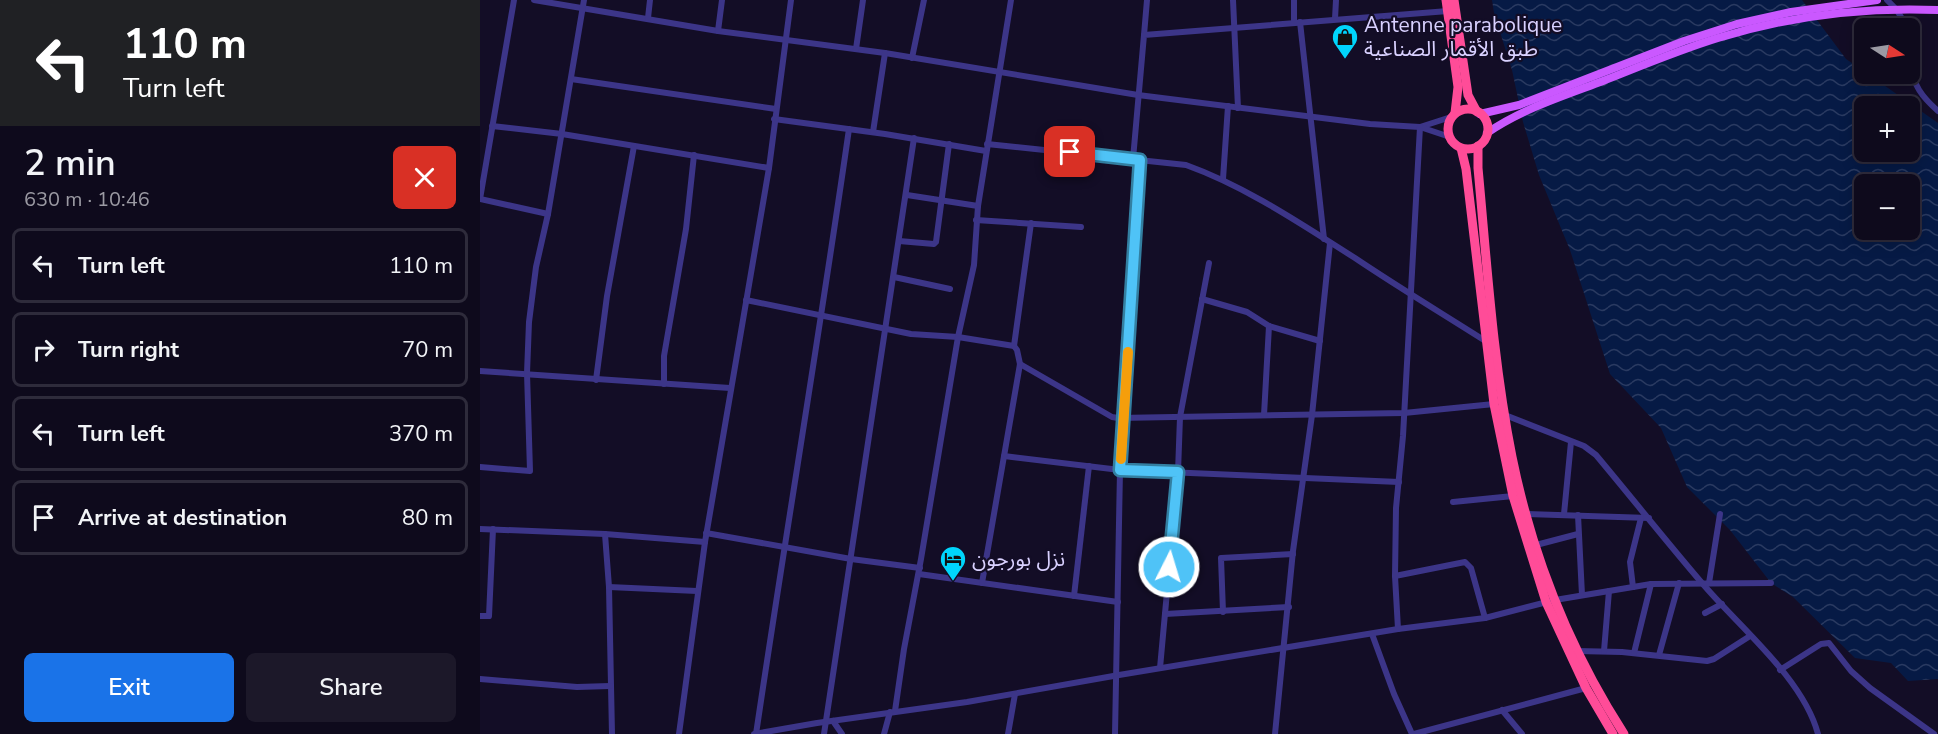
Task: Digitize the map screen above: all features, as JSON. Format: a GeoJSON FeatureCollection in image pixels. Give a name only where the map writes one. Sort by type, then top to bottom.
{"type":"FeatureCollection","features":[{"type":"Feature","properties":{"kind":"highway"},"geometry":{"type":"LineString","coordinates":[[1446,0],[1458,87],[1448,129],[1454,144],[1470,149],[1478,146],[1487,133],[1485,121],[1468,95],[1454,0]]}},
{"type":"Feature","properties":{"kind":"highway"},"geometry":{"type":"LineString","coordinates":[[1453,115],[1465,110],[1479,113]]}},
{"type":"Feature","properties":{"kind":"highway"},"geometry":{"type":"LineString","coordinates":[[1478,146],[1478,168],[1496,348],[1513,458],[1550,601],[1624,734]]}},
{"type":"Feature","properties":{"kind":"highway"},"geometry":{"type":"LineString","coordinates":[[1461,148],[1467,169],[1494,404],[1513,496],[1550,601],[1586,688],[1613,734]]}},
{"type":"Feature","properties":{"kind":"main road"},"geometry":{"type":"LineString","coordinates":[[1479,113],[1519,105],[1684,41],[1737,24],[1791,12],[1877,0]]}},
{"type":"Feature","properties":{"kind":"main road"},"geometry":{"type":"LineString","coordinates":[[1487,133],[1521,113],[1717,38],[1769,24],[1812,16],[1896,9],[1938,10]]}},
{"type":"Feature","properties":{"kind":"street"},"geometry":{"type":"LineString","coordinates":[[514,0],[480,199],[548,214]]}},
{"type":"Feature","properties":{"kind":"street"},"geometry":{"type":"LineString","coordinates":[[534,0],[584,4],[718,31],[885,53],[1138,95],[1310,117],[1420,128],[1450,137]]}},
{"type":"Feature","properties":{"kind":"street"},"geometry":{"type":"LineString","coordinates":[[648,18],[650,0]]}},
{"type":"Feature","properties":{"kind":"street"},"geometry":{"type":"LineString","coordinates":[[718,31],[722,0]]}},
{"type":"Feature","properties":{"kind":"street"},"geometry":{"type":"LineString","coordinates":[[679,734],[697,591],[769,168],[791,0]]}},
{"type":"Feature","properties":{"kind":"street"},"geometry":{"type":"LineString","coordinates":[[856,50],[863,0]]}},
{"type":"Feature","properties":{"kind":"street"},"geometry":{"type":"LineString","coordinates":[[912,58],[924,0]]}},
{"type":"Feature","properties":{"kind":"street"},"geometry":{"type":"LineString","coordinates":[[884,734],[892,712],[919,571],[958,337],[974,265],[976,220],[986,147],[1011,0]]}},
{"type":"Feature","properties":{"kind":"street"},"geometry":{"type":"LineString","coordinates":[[1115,734],[1120,470],[1137,160],[1138,95],[1147,0]]}},
{"type":"Feature","properties":{"kind":"street"},"geometry":{"type":"LineString","coordinates":[[1233,0],[1238,108]]}},
{"type":"Feature","properties":{"kind":"street"},"geometry":{"type":"LineString","coordinates":[[1294,0],[1324,239]]}},
{"type":"Feature","properties":{"kind":"street"},"geometry":{"type":"LineString","coordinates":[[1335,20],[1336,0]]}},
{"type":"Feature","properties":{"kind":"street"},"geometry":{"type":"LineString","coordinates":[[1887,0],[1902,18]]}},
{"type":"Feature","properties":{"kind":"street"},"geometry":{"type":"LineString","coordinates":[[480,467],[530,471],[527,373],[536,267],[548,214],[584,4]]}},
{"type":"Feature","properties":{"kind":"street"},"geometry":{"type":"LineString","coordinates":[[1144,35],[1448,11]]}},
{"type":"Feature","properties":{"kind":"street"},"geometry":{"type":"LineString","coordinates":[[873,132],[885,53]]}},
{"type":"Feature","properties":{"kind":"street"},"geometry":{"type":"LineString","coordinates":[[571,79],[776,109]]}},
{"type":"Feature","properties":{"kind":"street"},"geometry":{"type":"LineString","coordinates":[[1916,84],[1921,96],[1938,111]]}},
{"type":"Feature","properties":{"kind":"street"},"geometry":{"type":"LineString","coordinates":[[1223,179],[1228,106]]}},
{"type":"Feature","properties":{"kind":"street"},"geometry":{"type":"LineString","coordinates":[[1420,128],[1453,115]]}},
{"type":"Feature","properties":{"kind":"street"},"geometry":{"type":"LineString","coordinates":[[774,119],[949,144],[1186,165],[1236,185],[1410,292],[1487,343]]}},
{"type":"Feature","properties":{"kind":"street"},"geometry":{"type":"LineString","coordinates":[[492,126],[562,134],[769,168]]}},
{"type":"Feature","properties":{"kind":"street"},"geometry":{"type":"LineString","coordinates":[[1398,629],[1395,576],[1396,508],[1404,412],[1420,128]]}},
{"type":"Feature","properties":{"kind":"street"},"geometry":{"type":"LineString","coordinates":[[849,129],[822,315],[755,734],[1015,694],[1116,675],[1398,629],[1485,618],[1550,601],[1651,584],[1771,583]]}},
{"type":"Feature","properties":{"kind":"street"},"geometry":{"type":"LineString","coordinates":[[824,734],[830,722],[851,559],[914,138]]}},
{"type":"Feature","properties":{"kind":"street"},"geometry":{"type":"LineString","coordinates":[[899,241],[933,244],[936,242],[949,144]]}},
{"type":"Feature","properties":{"kind":"street"},"geometry":{"type":"LineString","coordinates":[[596,380],[607,296],[634,146]]}},
{"type":"Feature","properties":{"kind":"street"},"geometry":{"type":"LineString","coordinates":[[664,384],[664,356],[686,229],[694,155]]}},
{"type":"Feature","properties":{"kind":"street"},"geometry":{"type":"LineString","coordinates":[[907,195],[978,206]]}},
{"type":"Feature","properties":{"kind":"street"},"geometry":{"type":"LineString","coordinates":[[976,220],[1081,227]]}},
{"type":"Feature","properties":{"kind":"street"},"geometry":{"type":"LineString","coordinates":[[982,583],[1020,364],[1014,346],[1032,223]]}},
{"type":"Feature","properties":{"kind":"street"},"geometry":{"type":"LineString","coordinates":[[1275,734],[1293,554],[1312,415],[1330,243]]}},
{"type":"Feature","properties":{"kind":"street"},"geometry":{"type":"LineString","coordinates":[[1160,668],[1178,472],[1180,417],[1209,263]]}},
{"type":"Feature","properties":{"kind":"street"},"geometry":{"type":"LineString","coordinates":[[894,277],[950,289]]}},
{"type":"Feature","properties":{"kind":"street"},"geometry":{"type":"LineString","coordinates":[[1202,299],[1247,312],[1269,326],[1320,341]]}},
{"type":"Feature","properties":{"kind":"street"},"geometry":{"type":"LineString","coordinates":[[746,300],[911,334],[958,337],[1014,346]]}},
{"type":"Feature","properties":{"kind":"street"},"geometry":{"type":"LineString","coordinates":[[1264,415],[1269,326]]}},
{"type":"Feature","properties":{"kind":"street"},"geometry":{"type":"LineString","coordinates":[[1020,364],[1112,417],[1123,418],[1404,412],[1494,404]]}},
{"type":"Feature","properties":{"kind":"street"},"geometry":{"type":"LineString","coordinates":[[480,371],[730,388]]}},
{"type":"Feature","properties":{"kind":"street"},"geometry":{"type":"LineString","coordinates":[[1505,415],[1584,446],[1596,456],[1780,670],[1810,710],[1818,734]]}},
{"type":"Feature","properties":{"kind":"street"},"geometry":{"type":"LineString","coordinates":[[1564,514],[1571,442]]}},
{"type":"Feature","properties":{"kind":"street"},"geometry":{"type":"LineString","coordinates":[[1004,456],[1120,470],[1399,482]]}},
{"type":"Feature","properties":{"kind":"street"},"geometry":{"type":"LineString","coordinates":[[1074,596],[1089,466]]}},
{"type":"Feature","properties":{"kind":"street"},"geometry":{"type":"LineString","coordinates":[[1453,502],[1513,496]]}},
{"type":"Feature","properties":{"kind":"street"},"geometry":{"type":"LineString","coordinates":[[1527,514],[1649,519]]}},
{"type":"Feature","properties":{"kind":"street"},"geometry":{"type":"LineString","coordinates":[[1706,584],[1720,514]]}},
{"type":"Feature","properties":{"kind":"street"},"geometry":{"type":"LineString","coordinates":[[1578,515],[1582,595]]}},
{"type":"Feature","properties":{"kind":"street"},"geometry":{"type":"LineString","coordinates":[[1633,587],[1630,562],[1641,518]]}},
{"type":"Feature","properties":{"kind":"street"},"geometry":{"type":"LineString","coordinates":[[480,529],[605,534],[705,542]]}},
{"type":"Feature","properties":{"kind":"street"},"geometry":{"type":"LineString","coordinates":[[480,616],[489,616],[493,529]]}},
{"type":"Feature","properties":{"kind":"street"},"geometry":{"type":"LineString","coordinates":[[706,533],[982,583],[1118,602]]}},
{"type":"Feature","properties":{"kind":"street"},"geometry":{"type":"LineString","coordinates":[[605,534],[609,587],[612,734]]}},
{"type":"Feature","properties":{"kind":"street"},"geometry":{"type":"LineString","coordinates":[[1536,546],[1578,534]]}},
{"type":"Feature","properties":{"kind":"street"},"geometry":{"type":"LineString","coordinates":[[1223,612],[1221,558],[1293,554]]}},
{"type":"Feature","properties":{"kind":"street"},"geometry":{"type":"LineString","coordinates":[[1395,576],[1465,562],[1471,568],[1485,618]]}},
{"type":"Feature","properties":{"kind":"street"},"geometry":{"type":"LineString","coordinates":[[1659,655],[1679,583]]}},
{"type":"Feature","properties":{"kind":"street"},"geometry":{"type":"LineString","coordinates":[[1634,653],[1651,584]]}},
{"type":"Feature","properties":{"kind":"street"},"geometry":{"type":"LineString","coordinates":[[609,587],[697,591]]}},
{"type":"Feature","properties":{"kind":"street"},"geometry":{"type":"LineString","coordinates":[[1604,651],[1609,591]]}},
{"type":"Feature","properties":{"kind":"street"},"geometry":{"type":"LineString","coordinates":[[1705,613],[1722,604]]}},
{"type":"Feature","properties":{"kind":"street"},"geometry":{"type":"LineString","coordinates":[[1165,615],[1288,607]]}},
{"type":"Feature","properties":{"kind":"street"},"geometry":{"type":"LineString","coordinates":[[1372,634],[1394,694],[1413,734],[1586,688]]}},
{"type":"Feature","properties":{"kind":"street"},"geometry":{"type":"LineString","coordinates":[[1577,651],[1634,653],[1707,661],[1750,636]]}},
{"type":"Feature","properties":{"kind":"street"},"geometry":{"type":"LineString","coordinates":[[1780,670],[1821,644],[1829,643],[1851,671],[1870,688],[1934,734]]}},
{"type":"Feature","properties":{"kind":"street"},"geometry":{"type":"LineString","coordinates":[[480,679],[577,687],[610,686]]}},
{"type":"Feature","properties":{"kind":"street"},"geometry":{"type":"LineString","coordinates":[[1008,734],[1015,694]]}},
{"type":"Feature","properties":{"kind":"street"},"geometry":{"type":"LineString","coordinates":[[1502,710],[1522,734]]}},
{"type":"Feature","properties":{"kind":"street"},"geometry":{"type":"LineString","coordinates":[[830,722],[842,734]]}},
{"type":"Feature","properties":{"kind":"water"},"geometry":{"type":"Polygon","coordinates":[[[1492,0],[1802,0],[1846,59],[1854,64],[1854,84],[1882,84],[1899,96],[1854,96],[1854,162],[1920,162],[1920,110],[1938,123],[1938,679],[1908,681],[1891,663],[1855,658],[1793,597],[1771,583],[1730,530],[1687,487],[1661,428],[1610,374],[1570,250],[1539,175],[1523,122],[1512,70],[1492,0]]]}},
{"type":"Feature","properties":{"kind":"slow traffic"},"geometry":{"type":"LineString","coordinates":[[1121,459],[1128,352]]}},
{"type":"Feature","properties":{"kind":"place","name":"Antenne parabolique طبق الأقمار الصناعية"},"geometry":{"type":"Point","coordinates":[1345,60]}},
{"type":"Feature","properties":{"kind":"place","name":"نزل بورجون"},"geometry":{"type":"Point","coordinates":[953,582]}},
{"type":"Feature","properties":{"kind":"route"},"geometry":{"type":"LineString","coordinates":[[1070,152],[1140,160],[1120,470],[1178,472],[1169,567]]}}]}
